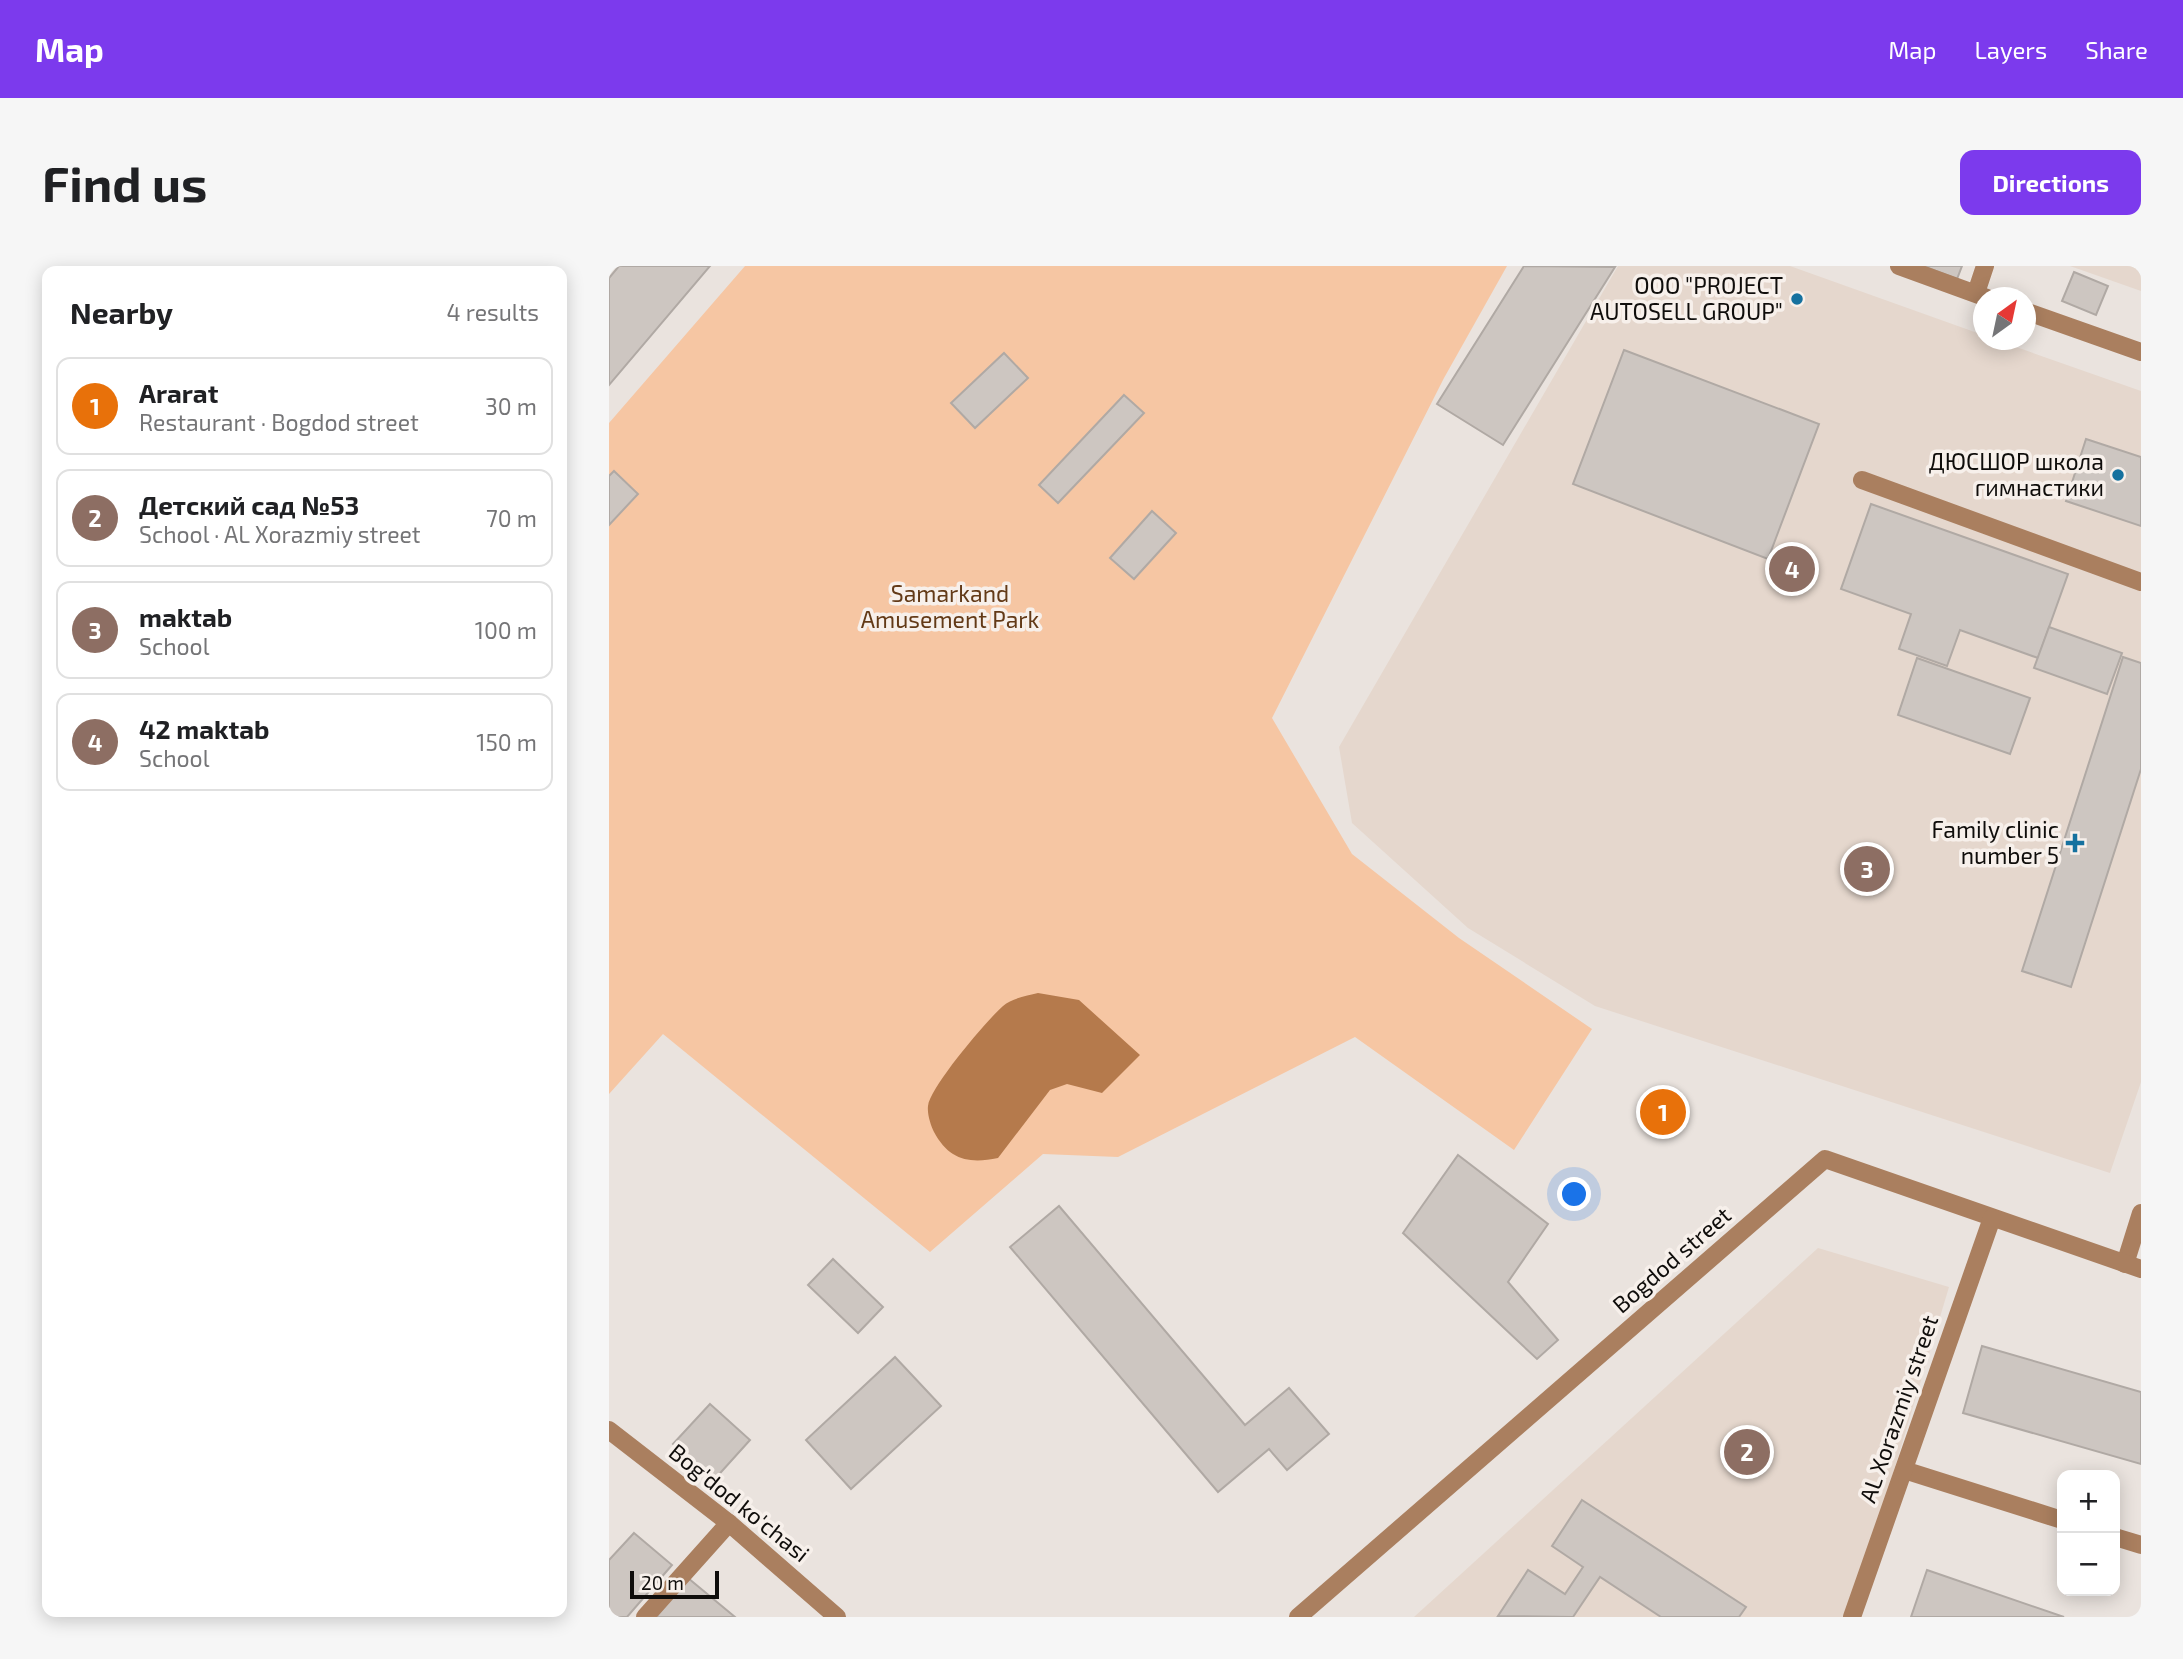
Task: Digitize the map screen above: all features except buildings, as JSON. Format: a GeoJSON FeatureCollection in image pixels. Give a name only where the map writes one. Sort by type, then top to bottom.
{"type":"FeatureCollection","features":[{"type":"Feature","properties":{"kind":"street"},"geometry":{"type":"LineString","coordinates":[[1899,266],[1973,292]]}},
{"type":"Feature","properties":{"kind":"street"},"geometry":{"type":"LineString","coordinates":[[1983,287],[1985,266]]}},
{"type":"Feature","properties":{"kind":"street"},"geometry":{"type":"LineString","coordinates":[[2036,315],[2141,352]]}},
{"type":"Feature","properties":{"kind":"street"},"geometry":{"type":"LineString","coordinates":[[1862,480],[2141,582]]}},
{"type":"Feature","properties":{"kind":"street","name":"Bogdod street"},"geometry":{"type":"LineString","coordinates":[[1298,1617],[1825,1159],[2133,1267]]}},
{"type":"Feature","properties":{"kind":"street"},"geometry":{"type":"LineString","coordinates":[[2133,1267],[2141,1213]]}},
{"type":"Feature","properties":{"kind":"street","name":"AL Xorazmiy street"},"geometry":{"type":"LineString","coordinates":[[1852,1617],[1992,1218]]}},
{"type":"Feature","properties":{"kind":"street","name":"Bog'dod ko'chasi"},"geometry":{"type":"LineString","coordinates":[[612,1437],[729,1524],[837,1617]]}},
{"type":"Feature","properties":{"kind":"street"},"geometry":{"type":"LineString","coordinates":[[1904,1469],[2057,1518]]}},
{"type":"Feature","properties":{"kind":"street"},"geometry":{"type":"LineString","coordinates":[[645,1617],[729,1524]]}},
{"type":"Feature","properties":{"kind":"street"},"geometry":{"type":"LineString","coordinates":[[2120,1539],[2141,1545]]}},
{"type":"Feature","properties":{"kind":"shaded area"},"geometry":{"type":"Polygon","coordinates":[[[1618,266],[1790,266],[1973,331],[1973,350],[2024,350],[2141,391],[2141,1082],[2110,1173],[1595,1006],[1468,928],[1352,823],[1339,747],[1618,266]]]}},
{"type":"Feature","properties":{"kind":"shaded area"},"geometry":{"type":"Polygon","coordinates":[[[2070,266],[2141,266],[2141,291],[2070,266]]]}},
{"type":"Feature","properties":{"kind":"shaded area"},"geometry":{"type":"Polygon","coordinates":[[[1038,993],[1079,1000],[1140,1055],[1102,1093],[1067,1084],[1050,1090],[998,1158],[961,1158],[946,1149],[934,1132],[928,1109],[931,1097],[960,1054],[1003,1006],[1015,999],[1038,993]]]}},
{"type":"Feature","properties":{"kind":"shaded area"},"geometry":{"type":"Polygon","coordinates":[[[1818,1248],[1949,1287],[1850,1617],[1414,1617],[1818,1248]]]}},
{"type":"Feature","properties":{"kind":"green space","name":"Samarkand Amusement Park"},"geometry":{"type":"Polygon","coordinates":[[[745,266],[1507,266],[1444,378],[1272,718],[1352,854],[1459,938],[1592,1029],[1514,1150],[1355,1037],[1118,1157],[1043,1154],[930,1252],[663,1034],[609,1094],[609,423],[745,266]]]}},
{"type":"Feature","properties":{"kind":"place","name":"OOO \"PROJECT AUTOSELL GROUP\""},"geometry":{"type":"Point","coordinates":[1797,299]}},
{"type":"Feature","properties":{"kind":"place","name":"ДЮСШОР школа гимнастики"},"geometry":{"type":"Point","coordinates":[2118,475]}},
{"type":"Feature","properties":{"kind":"place","name":"42 maktab"},"geometry":{"type":"Point","coordinates":[1792,569]}},
{"type":"Feature","properties":{"kind":"place","name":"Family clinic number 5"},"geometry":{"type":"Point","coordinates":[2075,843]}},
{"type":"Feature","properties":{"kind":"place","name":"maktab"},"geometry":{"type":"Point","coordinates":[1867,869]}},
{"type":"Feature","properties":{"kind":"place","name":"Ararat"},"geometry":{"type":"Point","coordinates":[1663,1112]}},
{"type":"Feature","properties":{"kind":"place","name":"Детский сад №53"},"geometry":{"type":"Point","coordinates":[1747,1452]}}]}
